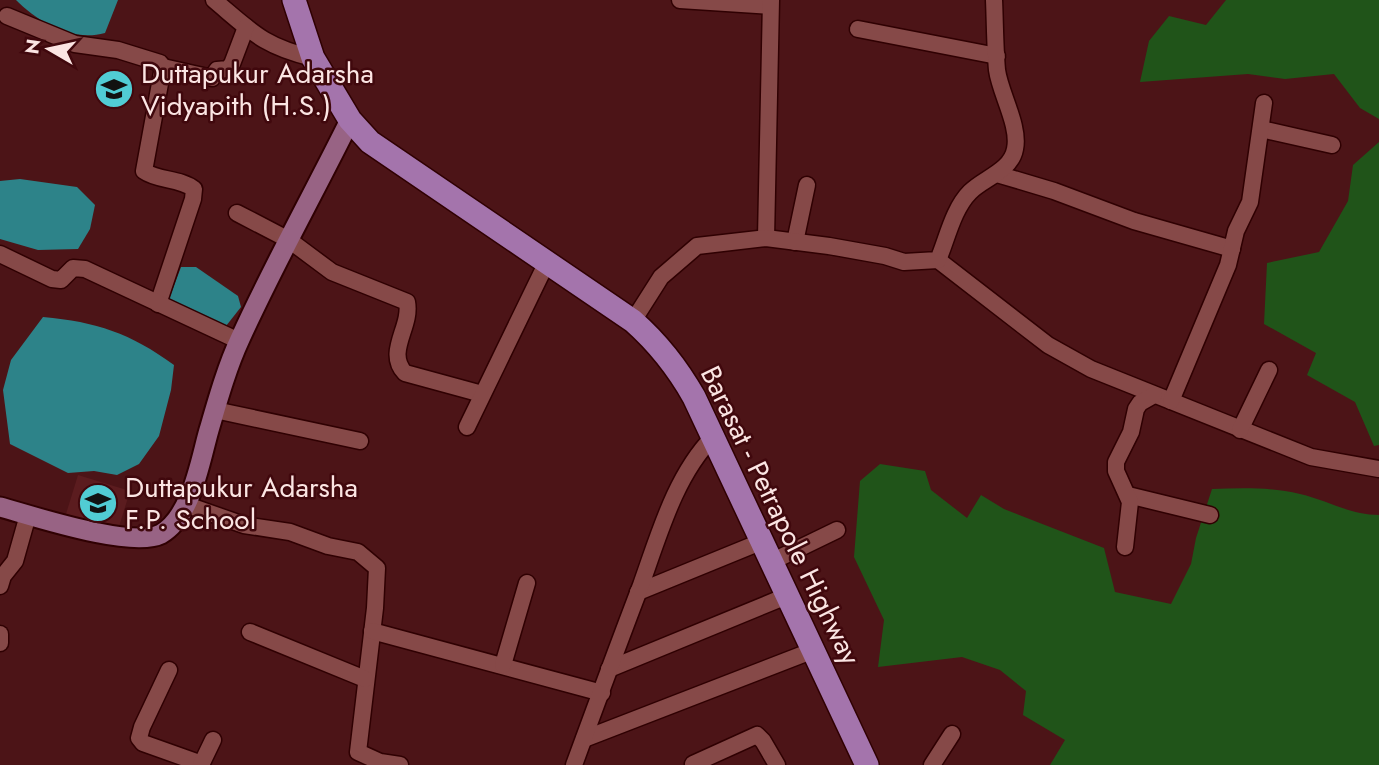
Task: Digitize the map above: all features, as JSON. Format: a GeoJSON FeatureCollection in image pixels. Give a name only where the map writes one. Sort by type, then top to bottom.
{"type":"FeatureCollection","features":[{"type":"Feature","properties":{"kind":"highway","name":"Barasat - Petrapole Highway"},"geometry":{"type":"LineString","coordinates":[[294,0],[313,58],[350,120],[370,142],[633,321],[656,341],[682,375],[789,595],[867,765]]}},
{"type":"Feature","properties":{"kind":"main road"},"geometry":{"type":"LineString","coordinates":[[0,507],[78,528],[135,538],[161,534],[173,523],[187,505],[239,341],[350,120]]}},
{"type":"Feature","properties":{"kind":"street"},"geometry":{"type":"LineString","coordinates":[[214,0],[259,39],[273,47],[313,58]]}},
{"type":"Feature","properties":{"kind":"street"},"geometry":{"type":"LineString","coordinates":[[680,0],[771,3],[766,238]]}},
{"type":"Feature","properties":{"kind":"street"},"geometry":{"type":"LineString","coordinates":[[937,260],[955,215],[968,194],[997,174],[1009,161],[1015,148],[1014,133],[997,70],[994,0]]}},
{"type":"Feature","properties":{"kind":"street"},"geometry":{"type":"LineString","coordinates":[[6,16],[75,44],[118,50],[160,63],[163,67],[212,78],[217,71],[228,69],[232,64],[246,27]]}},
{"type":"Feature","properties":{"kind":"street"},"geometry":{"type":"LineString","coordinates":[[858,29],[997,56]]}},
{"type":"Feature","properties":{"kind":"street"},"geometry":{"type":"LineString","coordinates":[[158,304],[194,189],[188,184],[150,175],[144,171],[163,67]]}},
{"type":"Feature","properties":{"kind":"street"},"geometry":{"type":"LineString","coordinates":[[1171,401],[1228,265],[1236,231],[1250,202],[1264,103]]}},
{"type":"Feature","properties":{"kind":"street"},"geometry":{"type":"LineString","coordinates":[[1261,129],[1332,145]]}},
{"type":"Feature","properties":{"kind":"street"},"geometry":{"type":"LineString","coordinates":[[997,174],[1054,191],[1134,221],[1232,249]]}},
{"type":"Feature","properties":{"kind":"street"},"geometry":{"type":"LineString","coordinates":[[795,242],[807,185]]}},
{"type":"Feature","properties":{"kind":"street"},"geometry":{"type":"LineString","coordinates":[[237,212],[289,240],[332,272],[407,302],[407,317],[396,356],[398,366],[405,373],[482,394]]}},
{"type":"Feature","properties":{"kind":"street"},"geometry":{"type":"LineString","coordinates":[[633,321],[661,278],[697,246],[766,238],[874,254],[904,262],[937,260],[1059,351],[1091,369],[1311,457],[1379,469]]}},
{"type":"Feature","properties":{"kind":"street"},"geometry":{"type":"LineString","coordinates":[[0,254],[52,279],[61,279],[76,267],[85,269],[239,341]]}},
{"type":"Feature","properties":{"kind":"street"},"geometry":{"type":"LineString","coordinates":[[467,427],[547,262]]}},
{"type":"Feature","properties":{"kind":"street"},"geometry":{"type":"LineString","coordinates":[[1240,430],[1269,370]]}},
{"type":"Feature","properties":{"kind":"street"},"geometry":{"type":"LineString","coordinates":[[1125,547],[1130,506],[1128,495],[1116,471],[1116,462],[1131,432],[1136,409],[1154,395]]}},
{"type":"Feature","properties":{"kind":"street"},"geometry":{"type":"LineString","coordinates":[[215,410],[360,441]]}},
{"type":"Feature","properties":{"kind":"street"},"geometry":{"type":"LineString","coordinates":[[574,765],[675,499],[696,456],[713,437]]}},
{"type":"Feature","properties":{"kind":"street"},"geometry":{"type":"LineString","coordinates":[[1128,495],[1210,515]]}},
{"type":"Feature","properties":{"kind":"street"},"geometry":{"type":"LineString","coordinates":[[187,505],[244,525],[290,532],[328,546],[358,552],[377,568],[358,752],[380,762],[400,765]]}},
{"type":"Feature","properties":{"kind":"street"},"geometry":{"type":"LineString","coordinates":[[0,586],[3,576],[15,561],[28,515]]}},
{"type":"Feature","properties":{"kind":"street"},"geometry":{"type":"LineString","coordinates":[[638,592],[837,530]]}},
{"type":"Feature","properties":{"kind":"street"},"geometry":{"type":"LineString","coordinates":[[503,665],[527,583]]}},
{"type":"Feature","properties":{"kind":"street"},"geometry":{"type":"LineString","coordinates":[[609,669],[789,595]]}},
{"type":"Feature","properties":{"kind":"street"},"geometry":{"type":"LineString","coordinates":[[372,631],[602,694]]}},
{"type":"Feature","properties":{"kind":"street"},"geometry":{"type":"LineString","coordinates":[[250,632],[365,679]]}},
{"type":"Feature","properties":{"kind":"street"},"geometry":{"type":"LineString","coordinates":[[0,634],[0,643]]}},
{"type":"Feature","properties":{"kind":"street"},"geometry":{"type":"LineString","coordinates":[[583,739],[814,650]]}},
{"type":"Feature","properties":{"kind":"street"},"geometry":{"type":"LineString","coordinates":[[169,670],[139,738],[143,743],[202,765],[213,740]]}},
{"type":"Feature","properties":{"kind":"street"},"geometry":{"type":"LineString","coordinates":[[932,765],[952,734]]}},
{"type":"Feature","properties":{"kind":"street"},"geometry":{"type":"LineString","coordinates":[[693,764],[757,736],[763,741],[777,765]]}},
{"type":"Feature","properties":{"kind":"shaded area","name":"Duttapukur Adarsha F.P. School"},"geometry":{"type":"Polygon","coordinates":[[[78,475],[130,491],[118,530],[66,514],[78,475]]]}},
{"type":"Feature","properties":{"kind":"green space"},"geometry":{"type":"Polygon","coordinates":[[[1226,0],[1379,0],[1379,119],[1360,108],[1334,74],[1285,79],[1248,74],[1140,82],[1149,41],[1169,16],[1206,25],[1226,0]]]}},
{"type":"Feature","properties":{"kind":"green space"},"geometry":{"type":"Polygon","coordinates":[[[1379,142],[1379,445],[1374,446],[1355,402],[1307,375],[1316,353],[1264,324],[1267,263],[1319,252],[1348,201],[1353,165],[1379,142]]]}},
{"type":"Feature","properties":{"kind":"green space"},"geometry":{"type":"Polygon","coordinates":[[[880,464],[925,471],[931,490],[967,518],[981,495],[1004,509],[1104,548],[1115,592],[1171,604],[1191,564],[1196,538],[1212,489],[1278,490],[1310,497],[1358,513],[1379,515],[1379,765],[1050,765],[1065,740],[1023,715],[1026,691],[1000,670],[962,657],[878,667],[884,620],[854,557],[860,481],[880,464]]]}},
{"type":"Feature","properties":{"kind":"water"},"geometry":{"type":"Polygon","coordinates":[[[16,0],[118,0],[105,33],[80,35],[68,33],[46,23],[16,0]]]}},
{"type":"Feature","properties":{"kind":"water"},"geometry":{"type":"Polygon","coordinates":[[[20,179],[77,187],[95,205],[90,229],[78,249],[38,250],[0,239],[0,181],[20,179]]]}},
{"type":"Feature","properties":{"kind":"water"},"geometry":{"type":"Polygon","coordinates":[[[181,267],[196,267],[238,296],[241,307],[226,326],[169,299],[181,267]]]}},
{"type":"Feature","properties":{"kind":"water"},"geometry":{"type":"Polygon","coordinates":[[[43,317],[80,322],[112,331],[143,345],[174,365],[171,390],[159,436],[139,464],[117,475],[94,471],[68,473],[10,444],[3,390],[11,360],[43,317]]]}},
{"type":"Feature","properties":{"kind":"place","name":"Duttapukur Adarsha Vidyapith (H.S.)"},"geometry":{"type":"Point","coordinates":[114,89]}},
{"type":"Feature","properties":{"kind":"place","name":"Duttapukur Adarsha F.P. School"},"geometry":{"type":"Point","coordinates":[98,503]}}]}
